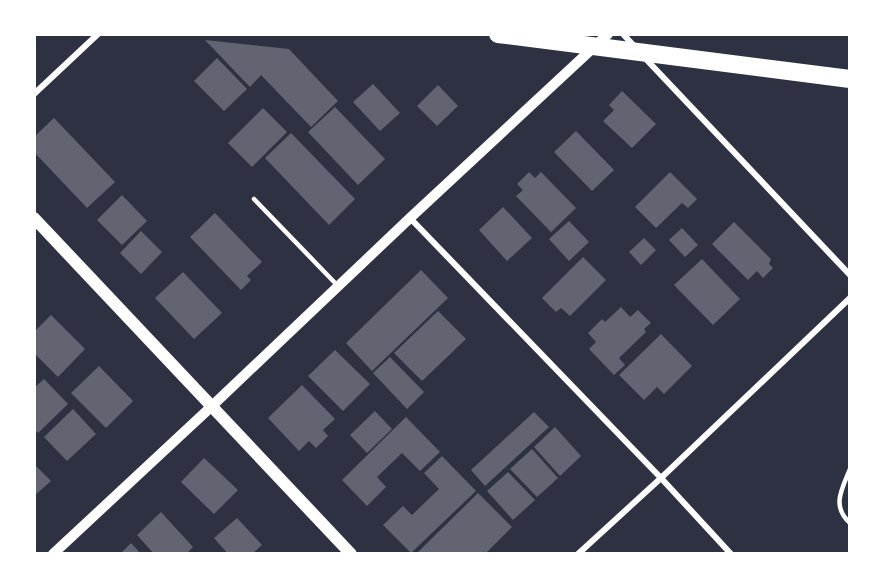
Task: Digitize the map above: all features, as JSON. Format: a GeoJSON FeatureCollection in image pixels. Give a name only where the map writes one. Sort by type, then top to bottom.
{"type":"FeatureCollection","features":[{"type":"Feature","properties":{"kind":"highway"},"geometry":{"type":"LineString","coordinates":[[499,35],[849,79]]}},
{"type":"Feature","properties":{"kind":"main road"},"geometry":{"type":"LineString","coordinates":[[34,218],[351,554]]}},
{"type":"Feature","properties":{"kind":"street"},"geometry":{"type":"LineString","coordinates":[[34,94],[98,34]]}},
{"type":"Feature","properties":{"kind":"street"},"geometry":{"type":"LineString","coordinates":[[53,554],[608,34]]}},
{"type":"Feature","properties":{"kind":"street"},"geometry":{"type":"LineString","coordinates":[[623,34],[849,275]]}},
{"type":"Feature","properties":{"kind":"street"},"geometry":{"type":"LineString","coordinates":[[410,218],[731,554]]}},
{"type":"Feature","properties":{"kind":"street"},"geometry":{"type":"LineString","coordinates":[[578,554],[849,298]]}},
{"type":"Feature","properties":{"kind":"lane"},"geometry":{"type":"LineString","coordinates":[[254,199],[338,286]]}},
{"type":"Feature","properties":{"kind":"lane"},"geometry":{"type":"LineString","coordinates":[[849,469],[838,501],[843,517],[849,523]]}},
{"type":"Feature","properties":{"kind":"building"},"geometry":{"type":"Polygon","coordinates":[[[205,40],[289,49],[338,101],[311,127],[261,75],[250,87],[205,40]]]}},
{"type":"Feature","properties":{"kind":"building"},"geometry":{"type":"Polygon","coordinates":[[[217,58],[247,89],[224,111],[194,81],[217,58]]]}},
{"type":"Feature","properties":{"kind":"building"},"geometry":{"type":"Polygon","coordinates":[[[373,84],[400,113],[380,131],[353,102],[373,84]]]}},
{"type":"Feature","properties":{"kind":"building"},"geometry":{"type":"Polygon","coordinates":[[[438,85],[458,106],[437,126],[417,106],[438,85]]]}},
{"type":"Feature","properties":{"kind":"building"},"geometry":{"type":"Polygon","coordinates":[[[622,91],[656,124],[632,148],[603,121],[614,110],[609,105],[622,91]]]}},
{"type":"Feature","properties":{"kind":"building"},"geometry":{"type":"Polygon","coordinates":[[[335,107],[385,159],[358,185],[308,132],[335,107]]]}},
{"type":"Feature","properties":{"kind":"building"},"geometry":{"type":"Polygon","coordinates":[[[263,108],[287,132],[252,167],[228,143],[263,108]]]}},
{"type":"Feature","properties":{"kind":"building"},"geometry":{"type":"Polygon","coordinates":[[[54,118],[115,182],[87,208],[34,152],[34,137],[54,118]]]}},
{"type":"Feature","properties":{"kind":"building"},"geometry":{"type":"Polygon","coordinates":[[[576,131],[614,170],[592,191],[554,152],[576,131]]]}},
{"type":"Feature","properties":{"kind":"building"},"geometry":{"type":"Polygon","coordinates":[[[291,133],[355,199],[329,225],[265,158],[291,133]]]}},
{"type":"Feature","properties":{"kind":"building"},"geometry":{"type":"Polygon","coordinates":[[[529,172],[535,178],[541,172],[576,208],[551,232],[516,196],[523,190],[517,184],[529,172]]]}},
{"type":"Feature","properties":{"kind":"building"},"geometry":{"type":"Polygon","coordinates":[[[670,172],[697,199],[688,208],[682,203],[656,228],[635,207],[670,172]]]}},
{"type":"Feature","properties":{"kind":"building"},"geometry":{"type":"Polygon","coordinates":[[[122,195],[147,221],[122,245],[97,220],[122,195]]]}},
{"type":"Feature","properties":{"kind":"building"},"geometry":{"type":"Polygon","coordinates":[[[503,207],[532,238],[507,261],[479,230],[503,207]]]}},
{"type":"Feature","properties":{"kind":"building"},"geometry":{"type":"Polygon","coordinates":[[[215,213],[262,262],[247,276],[251,280],[241,290],[190,237],[215,213]]]}},
{"type":"Feature","properties":{"kind":"building"},"geometry":{"type":"Polygon","coordinates":[[[569,221],[589,242],[569,261],[549,239],[569,221]]]}},
{"type":"Feature","properties":{"kind":"building"},"geometry":{"type":"Polygon","coordinates":[[[734,222],[771,259],[769,264],[773,268],[763,278],[757,271],[748,280],[712,244],[734,222]]]}},
{"type":"Feature","properties":{"kind":"building"},"geometry":{"type":"Polygon","coordinates":[[[682,228],[698,245],[685,257],[669,240],[682,228]]]}},
{"type":"Feature","properties":{"kind":"building"},"geometry":{"type":"Polygon","coordinates":[[[141,231],[162,252],[141,274],[120,253],[141,231]]]}},
{"type":"Feature","properties":{"kind":"building"},"geometry":{"type":"Polygon","coordinates":[[[644,238],[656,250],[641,265],[629,252],[644,238]]]}},
{"type":"Feature","properties":{"kind":"building"},"geometry":{"type":"Polygon","coordinates":[[[583,257],[606,280],[570,316],[561,308],[556,312],[542,298],[583,257]]]}},
{"type":"Feature","properties":{"kind":"building"},"geometry":{"type":"Polygon","coordinates":[[[702,259],[740,299],[713,325],[674,285],[702,259]]]}},
{"type":"Feature","properties":{"kind":"building"},"geometry":{"type":"Polygon","coordinates":[[[421,270],[448,298],[372,371],[346,343],[421,270]]]}},
{"type":"Feature","properties":{"kind":"building"},"geometry":{"type":"Polygon","coordinates":[[[183,272],[222,313],[194,339],[155,298],[183,272]]]}},
{"type":"Feature","properties":{"kind":"building"},"geometry":{"type":"Polygon","coordinates":[[[621,307],[630,317],[638,310],[651,323],[644,329],[646,332],[619,358],[625,365],[614,375],[589,349],[596,342],[588,333],[602,319],[605,322],[621,307]]]}},
{"type":"Feature","properties":{"kind":"building"},"geometry":{"type":"Polygon","coordinates":[[[438,311],[466,339],[422,381],[394,353],[438,311]]]}},
{"type":"Feature","properties":{"kind":"building"},"geometry":{"type":"Polygon","coordinates":[[[51,315],[85,349],[58,377],[34,353],[34,332],[51,315]]]}},
{"type":"Feature","properties":{"kind":"building"},"geometry":{"type":"Polygon","coordinates":[[[661,334],[692,366],[664,394],[657,387],[644,400],[619,375],[661,334]]]}},
{"type":"Feature","properties":{"kind":"building"},"geometry":{"type":"Polygon","coordinates":[[[335,350],[370,384],[343,411],[308,376],[335,350]]]}},
{"type":"Feature","properties":{"kind":"building"},"geometry":{"type":"Polygon","coordinates":[[[390,357],[424,392],[407,409],[373,373],[390,357]]]}},
{"type":"Feature","properties":{"kind":"building"},"geometry":{"type":"Polygon","coordinates":[[[99,366],[133,401],[106,428],[71,393],[99,366]]]}},
{"type":"Feature","properties":{"kind":"building"},"geometry":{"type":"Polygon","coordinates":[[[44,379],[68,404],[38,433],[34,429],[34,388],[44,379]]]}},
{"type":"Feature","properties":{"kind":"building"},"geometry":{"type":"Polygon","coordinates":[[[302,385],[335,419],[323,430],[328,436],[316,448],[309,441],[299,451],[268,418],[302,385]]]}},
{"type":"Feature","properties":{"kind":"building"},"geometry":{"type":"Polygon","coordinates":[[[73,409],[96,434],[67,461],[44,437],[73,409]]]}},
{"type":"Feature","properties":{"kind":"building"},"geometry":{"type":"Polygon","coordinates":[[[375,411],[392,429],[367,453],[350,435],[375,411]]]}},
{"type":"Feature","properties":{"kind":"building"},"geometry":{"type":"Polygon","coordinates":[[[534,412],[549,427],[485,486],[471,470],[534,412]]]}},
{"type":"Feature","properties":{"kind":"building"},"geometry":{"type":"Polygon","coordinates":[[[406,417],[440,452],[420,471],[402,453],[377,477],[386,487],[367,506],[342,480],[406,417]]]}},
{"type":"Feature","properties":{"kind":"building"},"geometry":{"type":"Polygon","coordinates":[[[555,427],[581,456],[560,476],[534,447],[555,427]]]}},
{"type":"Feature","properties":{"kind":"building"},"geometry":{"type":"Polygon","coordinates":[[[532,449],[558,478],[537,497],[510,469],[532,449]]]}},
{"type":"Feature","properties":{"kind":"building"},"geometry":{"type":"Polygon","coordinates":[[[442,456],[476,491],[411,553],[383,525],[403,506],[412,515],[439,489],[424,473],[442,456]]]}},
{"type":"Feature","properties":{"kind":"building"},"geometry":{"type":"Polygon","coordinates":[[[204,458],[238,490],[214,514],[181,482],[204,458]]]}},
{"type":"Feature","properties":{"kind":"building"},"geometry":{"type":"Polygon","coordinates":[[[34,464],[51,481],[34,496],[34,464]]]}},
{"type":"Feature","properties":{"kind":"building"},"geometry":{"type":"Polygon","coordinates":[[[508,472],[535,500],[513,520],[487,491],[508,472]]]}},
{"type":"Feature","properties":{"kind":"building"},"geometry":{"type":"Polygon","coordinates":[[[478,493],[512,527],[485,554],[416,554],[478,493]]]}},
{"type":"Feature","properties":{"kind":"building"},"geometry":{"type":"Polygon","coordinates":[[[161,512],[193,547],[186,554],[154,554],[137,535],[161,512]]]}},
{"type":"Feature","properties":{"kind":"building"},"geometry":{"type":"Polygon","coordinates":[[[237,518],[262,545],[252,554],[228,554],[214,538],[237,518]]]}},
{"type":"Feature","properties":{"kind":"building"},"geometry":{"type":"Polygon","coordinates":[[[131,543],[141,554],[120,554],[131,543]]]}}]}
